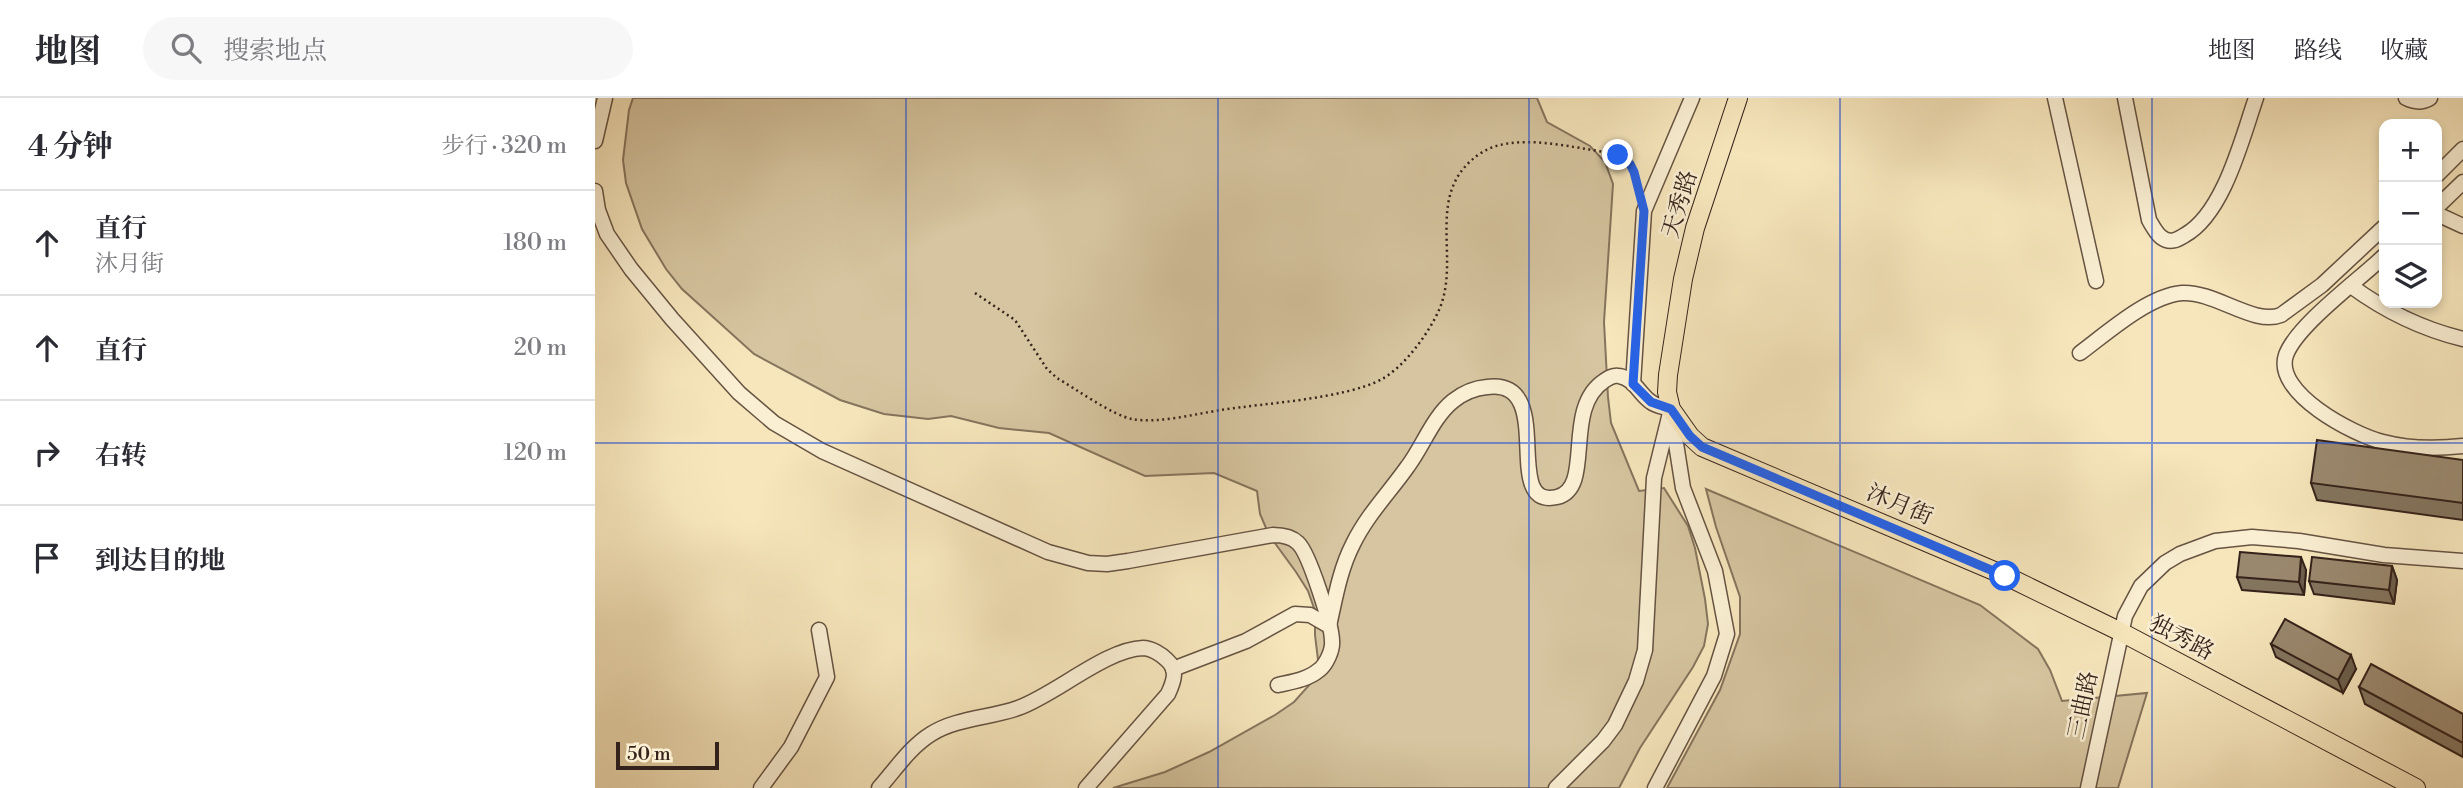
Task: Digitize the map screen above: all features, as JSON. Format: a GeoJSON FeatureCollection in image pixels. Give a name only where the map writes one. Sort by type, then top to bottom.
{"type":"FeatureCollection","features":[{"type":"Feature","properties":{"kind":"main road","name":"天秀路"},"geometry":{"type":"LineString","coordinates":[[1671,409],[1667,392],[1668,375],[1683,279],[1695,228],[1738,98]]}},
{"type":"Feature","properties":{"kind":"main road","name":"沐月街"},"geometry":{"type":"LineString","coordinates":[[1671,409],[1690,436],[1702,447],[2005,576],[2121,632]]}},
{"type":"Feature","properties":{"kind":"main road","name":"独秀路"},"geometry":{"type":"LineString","coordinates":[[2121,632],[2416,788]]}},
{"type":"Feature","properties":{"kind":"street"},"geometry":{"type":"LineString","coordinates":[[595,141],[605,98]]}},
{"type":"Feature","properties":{"kind":"street"},"geometry":{"type":"LineString","coordinates":[[1633,384],[1644,211],[1692,98]]}},
{"type":"Feature","properties":{"kind":"street"},"geometry":{"type":"LineString","coordinates":[[2055,98],[2096,281]]}},
{"type":"Feature","properties":{"kind":"street"},"geometry":{"type":"LineString","coordinates":[[2125,98],[2149,219],[2159,236],[2169,242],[2191,232],[2209,214],[2225,183],[2256,98]]}},
{"type":"Feature","properties":{"kind":"street"},"geometry":{"type":"LineString","coordinates":[[2406,98],[2425,101],[2430,98]]}},
{"type":"Feature","properties":{"kind":"street"},"geometry":{"type":"LineString","coordinates":[[2442,170],[2463,149]]}},
{"type":"Feature","properties":{"kind":"street"},"geometry":{"type":"LineString","coordinates":[[2442,202],[2463,182]]}},
{"type":"Feature","properties":{"kind":"street"},"geometry":{"type":"LineString","coordinates":[[595,191],[598,210],[607,234],[631,270],[739,393],[774,424],[794,436],[953,512],[1071,559],[1107,564],[1273,535],[1284,535],[1295,540],[1307,555],[1329,626],[1332,649],[1320,669],[1305,678],[1278,685]]}},
{"type":"Feature","properties":{"kind":"street"},"geometry":{"type":"LineString","coordinates":[[2442,216],[2463,226]]}},
{"type":"Feature","properties":{"kind":"street"},"geometry":{"type":"LineString","coordinates":[[2080,353],[2137,313],[2178,294],[2206,296],[2261,316],[2281,315],[2322,285],[2379,232]]}},
{"type":"Feature","properties":{"kind":"street"},"geometry":{"type":"LineString","coordinates":[[2379,261],[2307,327],[2288,349],[2284,366],[2290,382],[2327,416],[2363,435],[2405,446],[2463,446]]}},
{"type":"Feature","properties":{"kind":"street"},"geometry":{"type":"LineString","coordinates":[[2351,286],[2405,319],[2463,339]]}},
{"type":"Feature","properties":{"kind":"street"},"geometry":{"type":"LineString","coordinates":[[1329,626],[1352,545],[1376,505],[1408,467],[1441,414],[1453,401],[1471,390],[1499,386],[1508,389],[1517,397],[1525,418],[1528,477],[1532,487],[1545,497],[1556,497],[1570,489],[1575,481],[1580,422],[1585,405],[1593,392],[1611,377],[1619,376],[1633,384],[1651,402],[1671,409]]}},
{"type":"Feature","properties":{"kind":"street"},"geometry":{"type":"LineString","coordinates":[[1556,788],[1588,758],[1615,725],[1636,681],[1645,650],[1654,478],[1671,409]]}},
{"type":"Feature","properties":{"kind":"street"},"geometry":{"type":"LineString","coordinates":[[1655,788],[1714,676],[1727,634],[1715,570],[1683,488],[1671,409]]}},
{"type":"Feature","properties":{"kind":"street","name":"独秀路"},"geometry":{"type":"LineString","coordinates":[[2121,632],[2131,601],[2153,573],[2180,554],[2225,539],[2267,538],[2384,555],[2463,561]]}},
{"type":"Feature","properties":{"kind":"street"},"geometry":{"type":"LineString","coordinates":[[1174,669],[1246,641],[1295,614],[1310,615],[1329,626]]}},
{"type":"Feature","properties":{"kind":"street"},"geometry":{"type":"LineString","coordinates":[[761,788],[791,747],[827,677],[819,631]]}},
{"type":"Feature","properties":{"kind":"street","name":"三曲路"},"geometry":{"type":"LineString","coordinates":[[2088,788],[2121,632]]}},
{"type":"Feature","properties":{"kind":"street"},"geometry":{"type":"LineString","coordinates":[[879,788],[916,746],[933,733],[957,724],[1018,709],[1119,654],[1146,648],[1163,657],[1174,669],[1175,676],[1168,694],[1086,788]]}},
{"type":"Feature","properties":{"kind":"path"},"geometry":{"type":"LineString","coordinates":[[975,293],[1015,320],[1047,369],[1057,378],[1128,418],[1166,418],[1343,392],[1381,379],[1398,368],[1439,312],[1446,289],[1447,202],[1451,187],[1482,152],[1521,142],[1618,155],[1630,164],[1634,172],[1644,211]]}},
{"type":"Feature","properties":{"kind":"shaded area"},"geometry":{"type":"Polygon","coordinates":[[[633,98],[1537,98],[1547,122],[1590,146],[1605,162],[1613,184],[1604,322],[1611,423],[1639,491],[1664,488],[1688,526],[1695,548],[1708,624],[1704,646],[1693,667],[1640,748],[1619,788],[1113,788],[1165,772],[1209,752],[1275,715],[1294,702],[1311,683],[1318,660],[1315,611],[1308,591],[1269,535],[1260,514],[1257,491],[1214,473],[1145,476],[1049,433],[999,428],[951,416],[928,419],[884,414],[840,400],[754,354],[682,289],[666,269],[642,229],[626,183],[623,160],[633,98]]]}},
{"type":"Feature","properties":{"kind":"shaded area"},"geometry":{"type":"Polygon","coordinates":[[[1706,489],[1980,605],[2038,649],[2062,701],[2147,693],[2118,788],[1667,788],[1720,690],[1740,634],[1740,597],[1706,489]]]}},
{"type":"Feature","properties":{"kind":"building"},"geometry":{"type":"Polygon","coordinates":[[[2317,440],[2463,460],[2463,503],[2311,483],[2317,440]]]}},
{"type":"Feature","properties":{"kind":"building"},"geometry":{"type":"Polygon","coordinates":[[[2240,552],[2301,557],[2299,582],[2237,577],[2240,552]]]}},
{"type":"Feature","properties":{"kind":"building"},"geometry":{"type":"Polygon","coordinates":[[[2312,557],[2392,566],[2389,590],[2309,581],[2312,557]]]}},
{"type":"Feature","properties":{"kind":"building"},"geometry":{"type":"Polygon","coordinates":[[[2285,619],[2351,655],[2338,680],[2271,644],[2285,619]]]}},
{"type":"Feature","properties":{"kind":"building"},"geometry":{"type":"Polygon","coordinates":[[[2371,664],[2463,714],[2463,743],[2359,687],[2371,664]]]}},
{"type":"Feature","properties":{"kind":"route"},"geometry":{"type":"LineString","coordinates":[[1618,155],[1630,164],[1634,172],[1644,211],[1633,384],[1651,402],[1671,409],[1680,425],[1702,447],[2005,576]]}}]}
